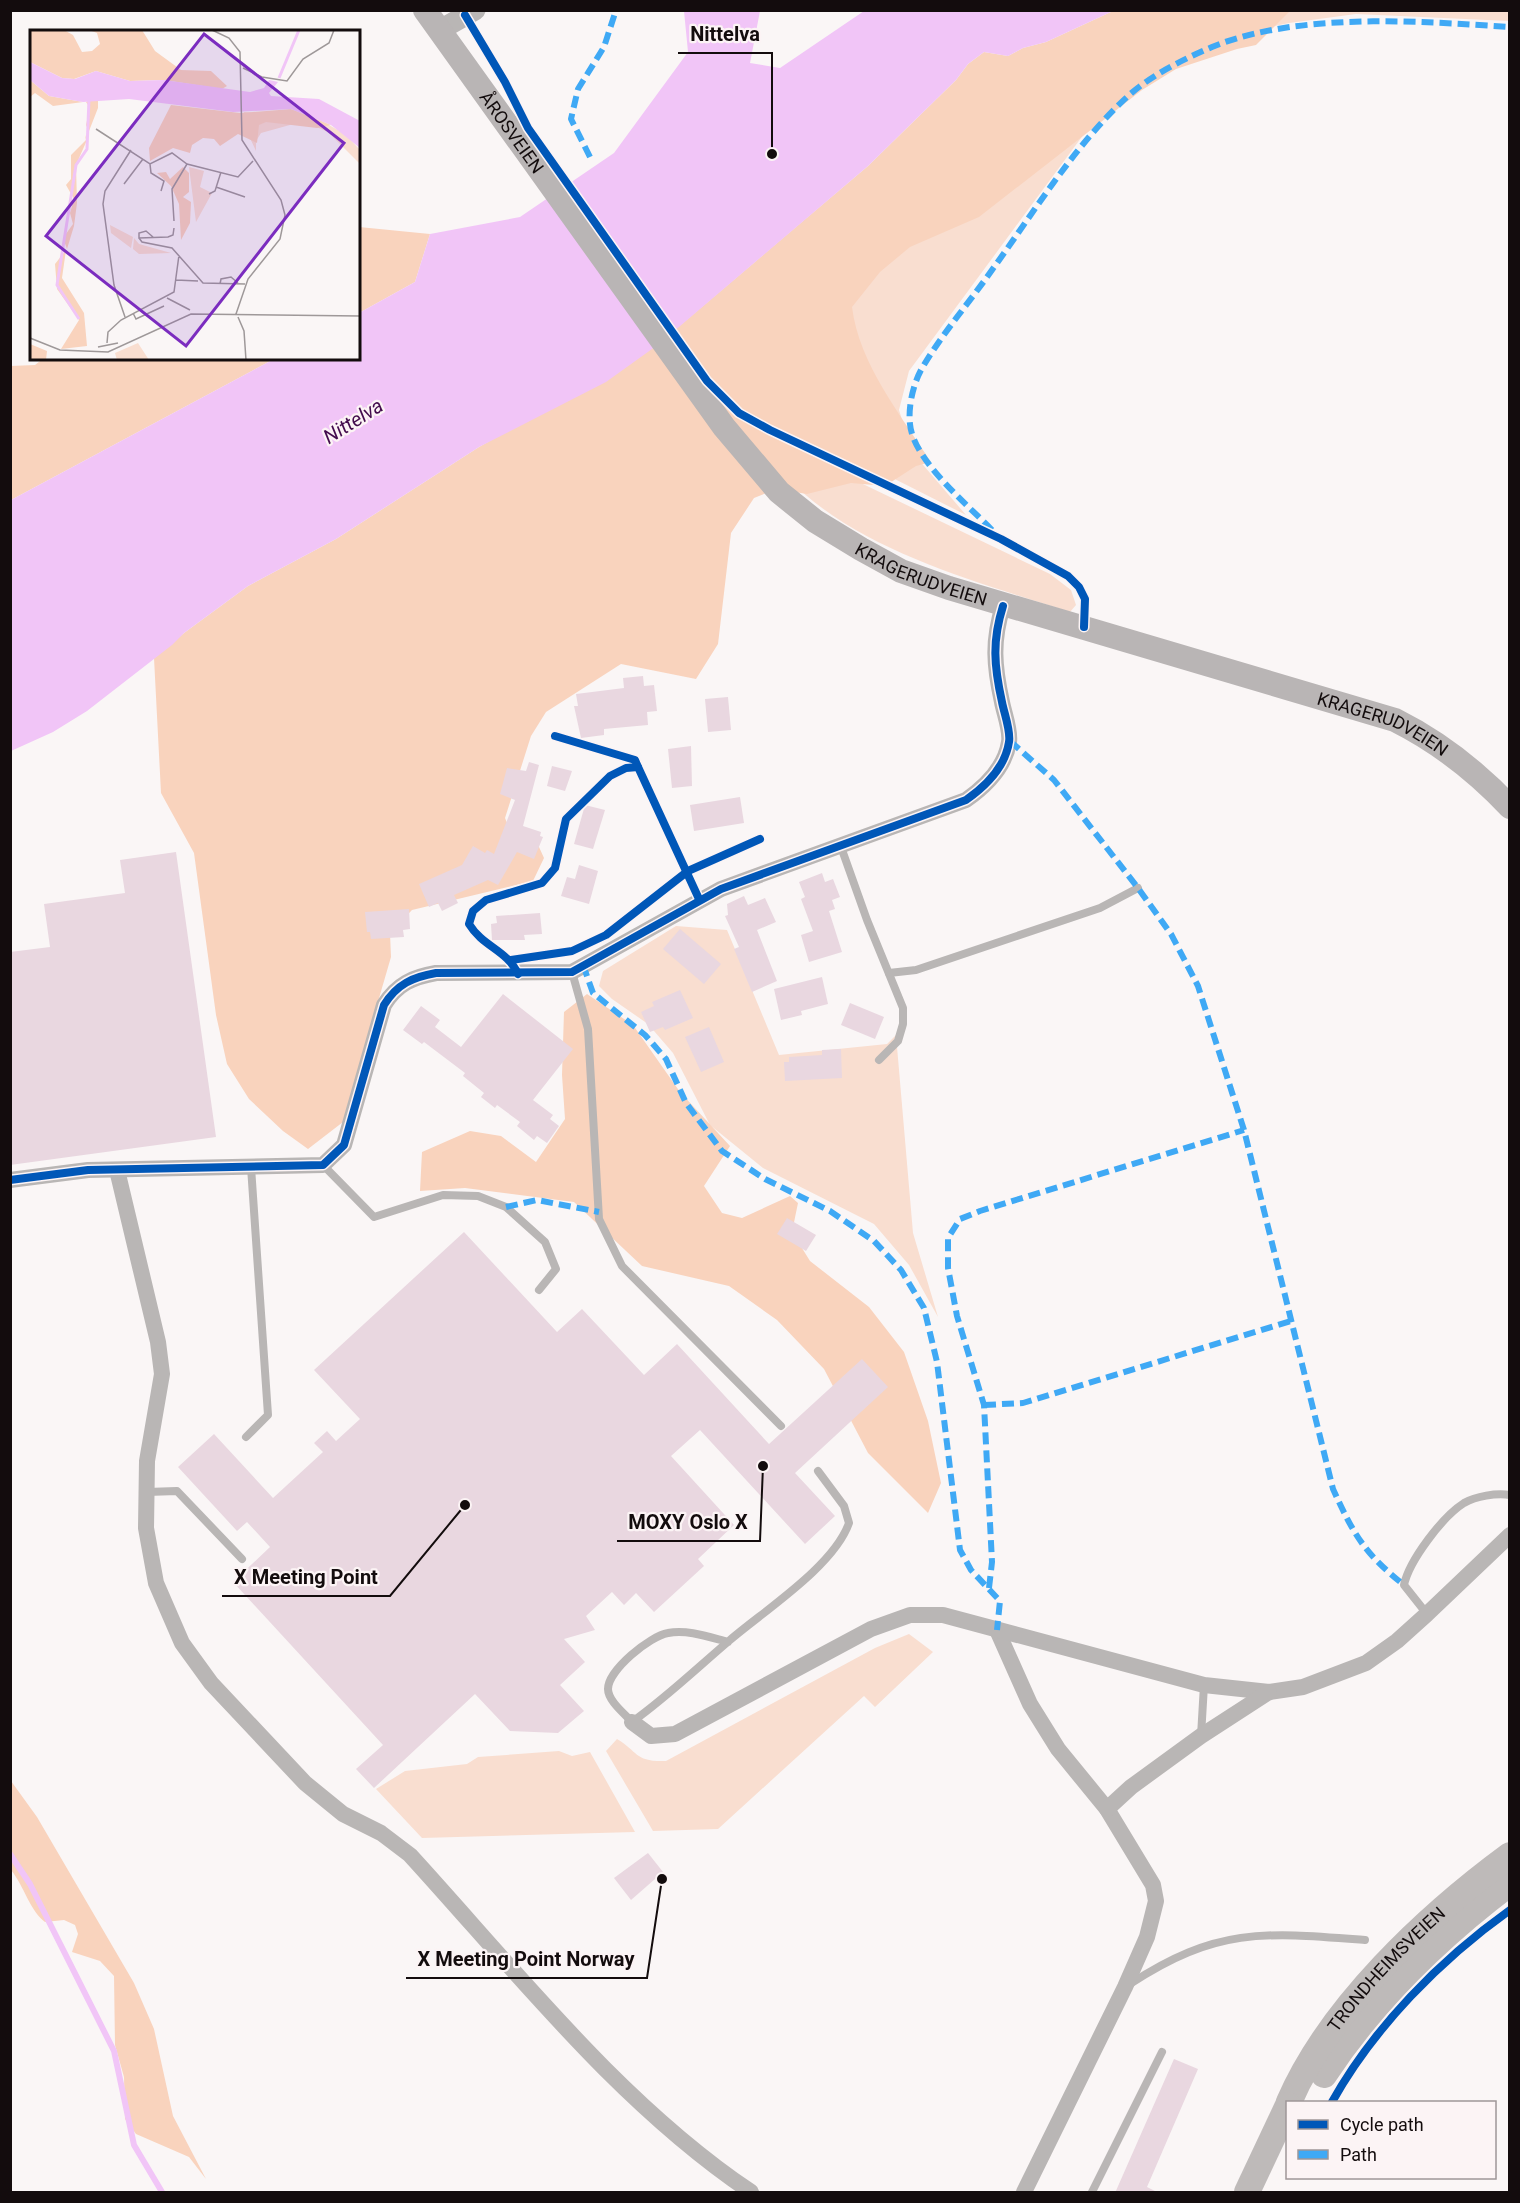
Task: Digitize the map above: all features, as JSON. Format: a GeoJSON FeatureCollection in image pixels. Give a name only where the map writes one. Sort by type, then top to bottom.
{"type":"FeatureCollection","features":[{"type":"Feature","properties":{"kind":"main road","name":"ÅROSVEIEN"},"geometry":{"type":"LineString","coordinates":[[425,10],[600,255]]}},
{"type":"Feature","properties":{"kind":"main road","name":"KRAGERUDVEIEN"},"geometry":{"type":"LineString","coordinates":[[600,255],[724,427],[772,484],[815,521],[901,571],[1003,606],[1096,631],[1395,720],[1421,733],[1463,762],[1509,807]]}},
{"type":"Feature","properties":{"kind":"main road","name":"TRONDHEIMSVEIEN"},"geometry":{"type":"LineString","coordinates":[[1290,2101],[1328,2037],[1390,1959],[1455,1898],[1509,1855]]}},
{"type":"Feature","properties":{"kind":"main road","name":"TRONDHEIMSVEIEN"},"geometry":{"type":"LineString","coordinates":[[1306,2101],[1352,2034],[1384,1995],[1447,1933],[1509,1883]]}},
{"type":"Feature","properties":{"kind":"main road","name":"TRONDHEIMSVEIEN"},"geometry":{"type":"LineString","coordinates":[[1246,2193],[1286,2109]]}},
{"type":"Feature","properties":{"kind":"main road","name":"TRONDHEIMSVEIEN"},"geometry":{"type":"LineString","coordinates":[[1264,2159],[1286,2128]]}},
{"type":"Feature","properties":{"kind":"street"},"geometry":{"type":"LineString","coordinates":[[440,30],[475,10]]}},
{"type":"Feature","properties":{"kind":"street"},"geometry":{"type":"LineString","coordinates":[[10,1180],[88,1170],[323,1165],[344,1145],[374,1034],[392,992],[416,976],[436,973],[572,972],[706,896],[966,800],[982,788],[1002,764],[1010,741],[995,653],[995,633],[1003,606]]}},
{"type":"Feature","properties":{"kind":"street"},"geometry":{"type":"LineString","coordinates":[[117,1170],[158,1342],[162,1374],[147,1461],[146,1527],[156,1583],[182,1643],[212,1683],[305,1783],[343,1814],[381,1833],[410,1855],[607,2072],[720,2172],[751,2193]]}},
{"type":"Feature","properties":{"kind":"street"},"geometry":{"type":"LineString","coordinates":[[632,1722],[651,1736],[675,1734],[871,1629],[910,1616],[943,1616],[1204,1685],[1269,1692],[1303,1687],[1366,1663],[1397,1641],[1509,1535]]}},
{"type":"Feature","properties":{"kind":"street"},"geometry":{"type":"LineString","coordinates":[[997,1630],[1030,1704],[1058,1749],[1107,1809],[1153,1884],[1156,1901],[1147,1937],[1125,1987],[1024,2193]]}},
{"type":"Feature","properties":{"kind":"street"},"geometry":{"type":"LineString","coordinates":[[1107,1809],[1131,1786],[1201,1736],[1269,1692]]}},
{"type":"Feature","properties":{"kind":"lane"},"geometry":{"type":"LineString","coordinates":[[841,847],[901,999],[903,1024],[898,1041],[879,1060]]}},
{"type":"Feature","properties":{"kind":"lane"},"geometry":{"type":"LineString","coordinates":[[889,973],[916,970],[1100,908],[1138,888]]}},
{"type":"Feature","properties":{"kind":"lane"},"geometry":{"type":"LineString","coordinates":[[572,972],[588,1029],[599,1219],[622,1266],[781,1426]]}},
{"type":"Feature","properties":{"kind":"lane"},"geometry":{"type":"LineString","coordinates":[[323,1165],[374,1217],[443,1195],[478,1196],[506,1207],[545,1242],[556,1269],[539,1290]]}},
{"type":"Feature","properties":{"kind":"lane"},"geometry":{"type":"LineString","coordinates":[[246,1437],[268,1415],[251,1167]]}},
{"type":"Feature","properties":{"kind":"lane"},"geometry":{"type":"LineString","coordinates":[[728,1642],[698,1634],[668,1633],[650,1640],[619,1667],[610,1679],[608,1690],[613,1701],[632,1722],[694,1674],[728,1642],[826,1560],[847,1530],[849,1523],[844,1506],[818,1471]]}},
{"type":"Feature","properties":{"kind":"lane"},"geometry":{"type":"LineString","coordinates":[[147,1492],[177,1491],[242,1559]]}},
{"type":"Feature","properties":{"kind":"lane"},"geometry":{"type":"LineString","coordinates":[[1427,1614],[1404,1585],[1407,1569],[1430,1537],[1464,1503],[1496,1493],[1509,1494]]}},
{"type":"Feature","properties":{"kind":"lane"},"geometry":{"type":"LineString","coordinates":[[1201,1736],[1204,1685]]}},
{"type":"Feature","properties":{"kind":"lane"},"geometry":{"type":"LineString","coordinates":[[1125,1987],[1180,1954],[1231,1938],[1308,1935],[1365,1940]]}},
{"type":"Feature","properties":{"kind":"lane"},"geometry":{"type":"LineString","coordinates":[[1092,2193],[1162,2052]]}},
{"type":"Feature","properties":{"kind":"shaded area"},"geometry":{"type":"Polygon","coordinates":[[[1113,11],[1290,11],[1256,45],[1176,69],[1142,90],[979,217],[910,247],[880,272],[852,307],[856,328],[872,369],[931,462],[916,466],[885,486],[851,483],[807,494],[776,489],[754,498],[731,533],[718,644],[696,679],[621,664],[546,712],[531,736],[505,818],[511,833],[539,847],[544,858],[533,881],[412,910],[390,933],[391,957],[343,1122],[308,1149],[283,1131],[249,1099],[227,1064],[216,1015],[194,853],[161,793],[154,658],[248,586],[336,539],[479,447],[658,344],[868,166],[956,80],[968,64],[984,52],[1008,56],[1023,48],[1046,42],[1113,11]]]}},
{"type":"Feature","properties":{"kind":"shaded area"},"geometry":{"type":"Polygon","coordinates":[[[1147,11],[1509,11],[1509,21],[1356,14],[1289,23],[1246,32],[1207,45],[1098,115],[909,371],[899,410],[912,452],[966,515],[748,405],[965,81],[1147,11]]]}},
{"type":"Feature","properties":{"kind":"shaded area"},"geometry":{"type":"Polygon","coordinates":[[[360,227],[430,234],[415,282],[360,312],[360,227]]]}},
{"type":"Feature","properties":{"kind":"shaded area"},"geometry":{"type":"Polygon","coordinates":[[[41,360],[272,360],[11,500],[10,366],[35,365],[41,360]]]}},
{"type":"Feature","properties":{"kind":"shaded area"},"geometry":{"type":"Polygon","coordinates":[[[757,433],[1050,574],[1071,590],[1076,605],[1070,612],[956,575],[880,543],[845,524],[813,501],[785,475],[757,433]]]}},
{"type":"Feature","properties":{"kind":"shaded area"},"geometry":{"type":"Polygon","coordinates":[[[676,926],[727,930],[779,1055],[887,1044],[896,1035],[913,1233],[938,1317],[909,1265],[874,1224],[763,1168],[710,1125],[673,1053],[648,1024],[612,999],[599,986],[603,971],[676,926]]]}},
{"type":"Feature","properties":{"kind":"shaded area"},"geometry":{"type":"Polygon","coordinates":[[[587,994],[633,1025],[680,1092],[730,1146],[704,1186],[722,1213],[742,1218],[790,1196],[798,1203],[792,1232],[810,1261],[869,1307],[904,1352],[928,1421],[941,1483],[928,1513],[868,1453],[824,1369],[777,1320],[729,1286],[642,1266],[574,1202],[465,1188],[420,1191],[422,1152],[470,1131],[501,1136],[536,1162],[565,1119],[562,1075],[564,1012],[587,994]]]}},
{"type":"Feature","properties":{"kind":"shaded area"},"geometry":{"type":"Polygon","coordinates":[[[909,1634],[933,1652],[875,1707],[864,1696],[718,1829],[653,1831],[606,1751],[617,1739],[642,1758],[666,1761],[875,1648],[909,1634]]]}},
{"type":"Feature","properties":{"kind":"shaded area"},"geometry":{"type":"Polygon","coordinates":[[[559,1751],[572,1756],[590,1752],[635,1832],[422,1838],[376,1789],[405,1771],[467,1764],[478,1757],[559,1751]]]}},
{"type":"Feature","properties":{"kind":"shaded area"},"geometry":{"type":"Polygon","coordinates":[[[11,1781],[37,1817],[134,1983],[154,2029],[173,2116],[206,2179],[189,2157],[136,2134],[125,2119],[124,2077],[115,2045],[114,1976],[100,1961],[72,1952],[78,1934],[75,1925],[64,1920],[45,1922],[35,1911],[11,1870],[11,1781]]]}},
{"type":"Feature","properties":{"kind":"water"},"geometry":{"type":"Polygon","coordinates":[[[684,11],[760,11],[750,63],[780,68],[864,11],[1113,11],[1046,42],[1023,48],[1008,56],[984,52],[968,64],[956,80],[868,166],[659,344],[606,382],[479,447],[336,539],[248,586],[184,633],[172,645],[87,711],[53,732],[11,751],[11,500],[272,360],[360,360],[360,312],[415,282],[430,234],[520,217],[614,153],[688,52],[684,11]]]}},
{"type":"Feature","properties":{"kind":"building"},"geometry":{"type":"Polygon","coordinates":[[[643,676],[644,686],[654,685],[657,711],[647,712],[648,725],[604,729],[604,735],[581,738],[574,706],[578,706],[576,694],[624,688],[623,678],[643,676]]]}},
{"type":"Feature","properties":{"kind":"building"},"geometry":{"type":"Polygon","coordinates":[[[728,697],[731,730],[708,732],[705,699],[728,697]]]}},
{"type":"Feature","properties":{"kind":"building"},"geometry":{"type":"Polygon","coordinates":[[[691,746],[692,786],[672,788],[668,749],[691,746]]]}},
{"type":"Feature","properties":{"kind":"building"},"geometry":{"type":"Polygon","coordinates":[[[529,762],[539,765],[523,826],[541,832],[540,836],[543,837],[534,859],[517,852],[498,885],[488,880],[454,895],[458,903],[442,911],[438,903],[429,907],[419,884],[462,865],[473,846],[485,853],[487,850],[494,854],[515,800],[500,794],[507,768],[526,771],[529,762]]]}},
{"type":"Feature","properties":{"kind":"building"},"geometry":{"type":"Polygon","coordinates":[[[552,766],[572,771],[565,791],[547,786],[552,766]]]}},
{"type":"Feature","properties":{"kind":"building"},"geometry":{"type":"Polygon","coordinates":[[[740,797],[744,823],[694,831],[690,805],[740,797]]]}},
{"type":"Feature","properties":{"kind":"building"},"geometry":{"type":"Polygon","coordinates":[[[585,805],[605,810],[593,849],[574,844],[585,805]]]}},
{"type":"Feature","properties":{"kind":"building"},"geometry":{"type":"Polygon","coordinates":[[[176,852],[216,1137],[10,1165],[10,952],[50,947],[44,904],[125,893],[120,860],[176,852]]]}},
{"type":"Feature","properties":{"kind":"building"},"geometry":{"type":"Polygon","coordinates":[[[579,865],[598,871],[589,904],[561,896],[567,877],[575,879],[579,865]]]}},
{"type":"Feature","properties":{"kind":"building"},"geometry":{"type":"Polygon","coordinates":[[[822,873],[825,882],[833,879],[840,897],[832,900],[835,909],[829,911],[842,952],[809,962],[801,935],[813,931],[801,899],[805,897],[799,882],[822,873]]]}},
{"type":"Feature","properties":{"kind":"building"},"geometry":{"type":"Polygon","coordinates":[[[744,896],[748,905],[765,898],[776,922],[757,930],[777,981],[752,992],[734,949],[739,947],[725,916],[728,915],[727,904],[744,896]]]}},
{"type":"Feature","properties":{"kind":"building"},"geometry":{"type":"Polygon","coordinates":[[[409,909],[410,929],[403,930],[404,937],[371,939],[370,932],[367,932],[365,912],[409,909]]]}},
{"type":"Feature","properties":{"kind":"building"},"geometry":{"type":"Polygon","coordinates":[[[540,913],[542,934],[524,935],[525,940],[492,940],[491,924],[497,923],[496,916],[540,913]]]}},
{"type":"Feature","properties":{"kind":"building"},"geometry":{"type":"Polygon","coordinates":[[[680,929],[721,964],[704,984],[663,949],[680,929]]]}},
{"type":"Feature","properties":{"kind":"building"},"geometry":{"type":"Polygon","coordinates":[[[822,977],[828,1004],[801,1011],[802,1015],[781,1020],[774,989],[822,977]]]}},
{"type":"Feature","properties":{"kind":"building"},"geometry":{"type":"Polygon","coordinates":[[[680,990],[693,1018],[665,1030],[663,1027],[650,1032],[641,1012],[654,1006],[652,1002],[680,990]]]}},
{"type":"Feature","properties":{"kind":"building"},"geometry":{"type":"Polygon","coordinates":[[[503,994],[573,1049],[533,1100],[553,1115],[550,1119],[559,1126],[547,1143],[537,1136],[534,1140],[517,1126],[520,1122],[497,1105],[495,1108],[481,1097],[484,1093],[463,1076],[465,1073],[424,1042],[422,1044],[403,1030],[421,1006],[440,1020],[435,1027],[461,1047],[503,994]]]}},
{"type":"Feature","properties":{"kind":"building"},"geometry":{"type":"Polygon","coordinates":[[[850,1003],[884,1017],[875,1039],[841,1025],[850,1003]]]}},
{"type":"Feature","properties":{"kind":"building"},"geometry":{"type":"Polygon","coordinates":[[[709,1027],[724,1062],[701,1072],[685,1037],[709,1027]]]}},
{"type":"Feature","properties":{"kind":"building"},"geometry":{"type":"Polygon","coordinates":[[[841,1049],[842,1078],[785,1081],[784,1062],[789,1062],[789,1057],[822,1055],[822,1050],[841,1049]]]}},
{"type":"Feature","properties":{"kind":"building"},"geometry":{"type":"Polygon","coordinates":[[[787,1218],[816,1235],[806,1251],[777,1234],[787,1218]]]}},
{"type":"Feature","properties":{"kind":"building"},"geometry":{"type":"Polygon","coordinates":[[[464,1232],[557,1332],[582,1309],[644,1375],[677,1344],[769,1444],[862,1359],[888,1387],[795,1473],[835,1516],[805,1544],[700,1430],[671,1456],[734,1525],[698,1559],[704,1566],[654,1612],[636,1593],[624,1605],[612,1592],[586,1616],[595,1630],[564,1639],[585,1662],[560,1685],[584,1711],[558,1733],[510,1731],[475,1694],[374,1788],[356,1769],[383,1745],[233,1582],[270,1547],[247,1522],[237,1531],[178,1467],[214,1434],[273,1498],[323,1452],[314,1443],[327,1431],[336,1441],[360,1419],[314,1370],[464,1232]]]}},
{"type":"Feature","properties":{"kind":"building"},"geometry":{"type":"Polygon","coordinates":[[[648,1853],[663,1872],[631,1900],[614,1878],[648,1853]]]}},
{"type":"Feature","properties":{"kind":"building"},"geometry":{"type":"Polygon","coordinates":[[[1174,2059],[1198,2069],[1147,2187],[1159,2193],[1115,2193],[1174,2059]]]}},
{"type":"Feature","properties":{"kind":"waterway"},"geometry":{"type":"LineString","coordinates":[[10,1854],[30,1884],[114,2051],[134,2145],[162,2192]]}},
{"type":"Feature","properties":{"kind":"marked path"},"geometry":{"type":"LineString","coordinates":[[590,157],[571,119],[578,89],[604,47],[616,10]]}},
{"type":"Feature","properties":{"kind":"marked path"},"geometry":{"type":"LineString","coordinates":[[992,530],[943,481],[931,467],[913,438],[910,424],[913,389],[921,370],[937,344],[1055,180],[1089,137],[1127,97],[1157,75],[1212,47],[1282,28],[1398,21],[1510,27]]}},
{"type":"Feature","properties":{"kind":"marked path"},"geometry":{"type":"LineString","coordinates":[[1010,741],[1054,780],[1138,888],[1171,934],[1198,986],[1244,1130],[1333,1489],[1347,1519],[1369,1553],[1404,1585]]}},
{"type":"Feature","properties":{"kind":"marked path"},"geometry":{"type":"LineString","coordinates":[[583,965],[593,993],[645,1035],[666,1059],[686,1103],[722,1151],[765,1179],[830,1211],[874,1241],[901,1270],[924,1308],[937,1362],[960,1550],[971,1570],[1000,1601],[997,1630]]}},
{"type":"Feature","properties":{"kind":"marked path"},"geometry":{"type":"LineString","coordinates":[[989,1588],[992,1562],[984,1405],[957,1316],[948,1268],[948,1238],[960,1219],[980,1211],[1244,1130]]}},
{"type":"Feature","properties":{"kind":"marked path"},"geometry":{"type":"LineString","coordinates":[[506,1207],[537,1200],[599,1212]]}},
{"type":"Feature","properties":{"kind":"marked path"},"geometry":{"type":"LineString","coordinates":[[984,1405],[1023,1403],[1291,1321]]}},
{"type":"Feature","properties":{"kind":"cycle path"},"geometry":{"type":"LineString","coordinates":[[465,15],[505,82],[528,128],[707,381],[739,413],[770,430],[1001,539],[1068,576],[1079,587],[1085,599],[1084,627]]}},
{"type":"Feature","properties":{"kind":"cycle path"},"geometry":{"type":"LineString","coordinates":[[10,1180],[88,1170],[323,1165],[344,1145],[384,1005],[394,992],[406,983],[436,973],[572,972],[721,889],[966,800],[994,776],[1007,751],[1009,742],[995,654],[997,631],[1003,606]]}},
{"type":"Feature","properties":{"kind":"cycle path"},"geometry":{"type":"LineString","coordinates":[[555,736],[635,760],[638,767]]}},
{"type":"Feature","properties":{"kind":"cycle path"},"geometry":{"type":"LineString","coordinates":[[518,974],[508,959],[481,938],[469,924],[473,911],[486,900],[542,883],[555,868],[566,819],[610,776],[626,768],[638,767],[699,899]]}},
{"type":"Feature","properties":{"kind":"cycle path"},"geometry":{"type":"LineString","coordinates":[[511,960],[572,951],[606,935],[688,871],[760,839]]}},
{"type":"Feature","properties":{"kind":"cycle path"},"geometry":{"type":"LineString","coordinates":[[1333,2101],[1368,2047],[1410,1997],[1459,1951],[1510,1910]]}},
{"type":"Feature","properties":{"kind":"place","name":"Nittelva"},"geometry":{"type":"Point","coordinates":[772,154]}},
{"type":"Feature","properties":{"kind":"place","name":"MOXY Oslo X"},"geometry":{"type":"Point","coordinates":[763,1466]}},
{"type":"Feature","properties":{"kind":"place","name":"X Meeting Point"},"geometry":{"type":"Point","coordinates":[465,1505]}},
{"type":"Feature","properties":{"kind":"place","name":"X Meeting Point Norway"},"geometry":{"type":"Point","coordinates":[662,1879]}}]}
